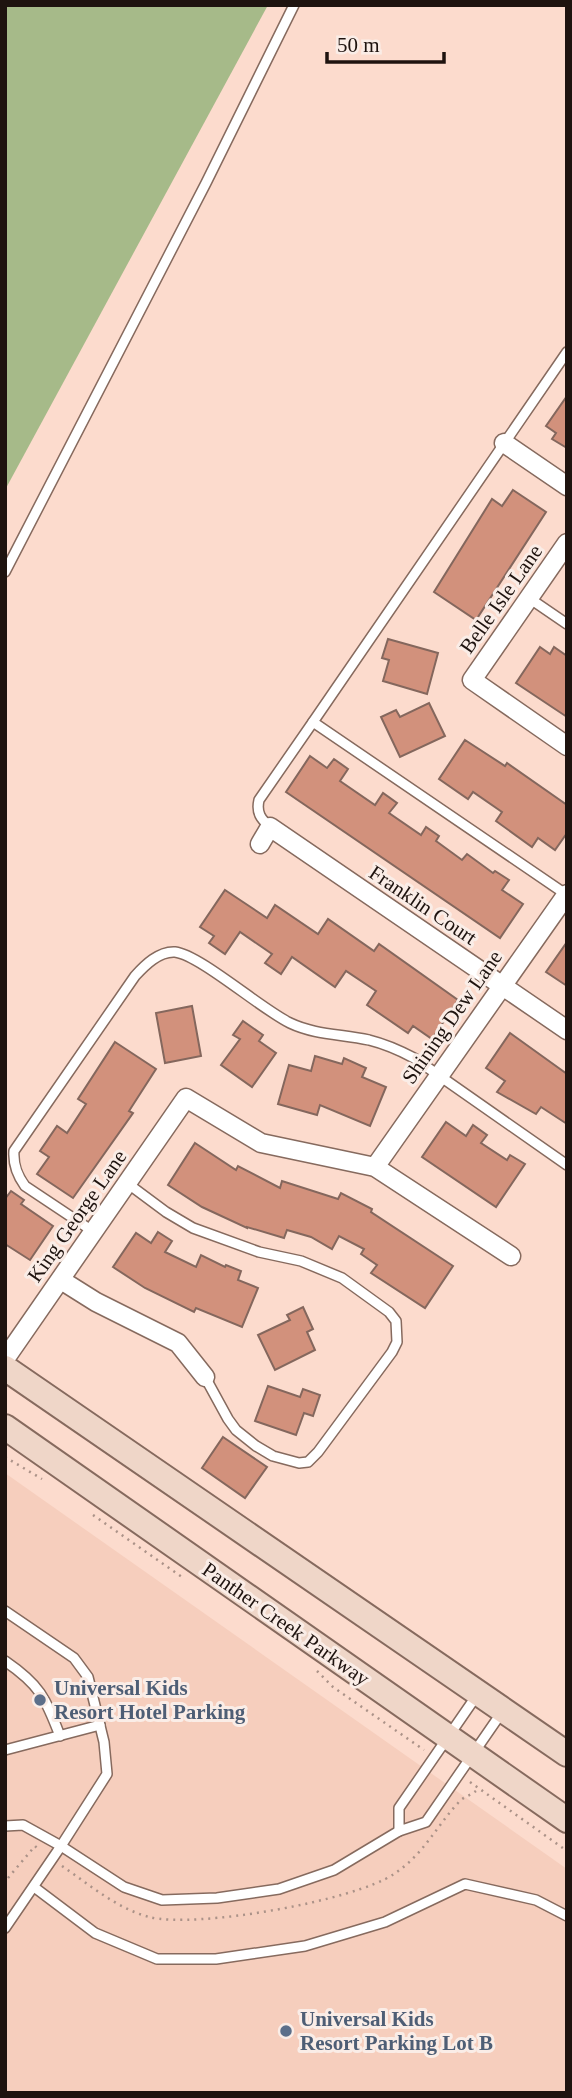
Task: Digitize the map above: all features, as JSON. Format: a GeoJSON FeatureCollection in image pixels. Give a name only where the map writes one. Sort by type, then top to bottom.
{"type":"FeatureCollection","features":[{"type":"Feature","properties":{"kind":"main road"},"geometry":{"type":"LineString","coordinates":[[5,1368],[567,1754]]}},
{"type":"Feature","properties":{"kind":"main road","name":"Panther Creek Parkway"},"geometry":{"type":"LineString","coordinates":[[5,1427],[567,1820]]}},
{"type":"Feature","properties":{"kind":"street"},"geometry":{"type":"LineString","coordinates":[[504,443],[567,486]]}},
{"type":"Feature","properties":{"kind":"street","name":"Belle Isle Lane"},"geometry":{"type":"LineString","coordinates":[[567,543],[472,680],[567,746]]}},
{"type":"Feature","properties":{"kind":"street"},"geometry":{"type":"LineString","coordinates":[[260,844],[270,827]]}},
{"type":"Feature","properties":{"kind":"street","name":"Franklin Court"},"geometry":{"type":"LineString","coordinates":[[270,827],[567,1030]]}},
{"type":"Feature","properties":{"kind":"street","name":"Shining Dew Lane"},"geometry":{"type":"LineString","coordinates":[[375,1167],[567,894]]}},
{"type":"Feature","properties":{"kind":"street","name":"King George Lane"},"geometry":{"type":"LineString","coordinates":[[5,1359],[186,1098],[261,1143],[375,1167]]}},
{"type":"Feature","properties":{"kind":"street"},"geometry":{"type":"LineString","coordinates":[[375,1167],[511,1256]]}},
{"type":"Feature","properties":{"kind":"street"},"geometry":{"type":"LineString","coordinates":[[61,1280],[96,1302],[178,1343],[205,1377]]}},
{"type":"Feature","properties":{"kind":"lane"},"geometry":{"type":"LineString","coordinates":[[5,572],[206,183],[294,5]]}},
{"type":"Feature","properties":{"kind":"lane"},"geometry":{"type":"LineString","coordinates":[[270,827],[261,818],[257,808],[259,800],[567,352]]}},
{"type":"Feature","properties":{"kind":"lane"},"geometry":{"type":"LineString","coordinates":[[529,598],[567,624]]}},
{"type":"Feature","properties":{"kind":"lane"},"geometry":{"type":"LineString","coordinates":[[313,722],[567,894]]}},
{"type":"Feature","properties":{"kind":"lane"},"geometry":{"type":"LineString","coordinates":[[94,1232],[25,1186],[13,1161],[14,1151],[135,976],[148,962],[174,952],[190,957],[291,1023],[311,1031],[366,1039],[392,1046],[439,1075],[567,1165]]}},
{"type":"Feature","properties":{"kind":"lane"},"geometry":{"type":"LineString","coordinates":[[127,1183],[193,1228],[259,1252],[300,1261],[342,1279],[390,1311],[396,1321],[397,1342],[392,1352],[308,1462],[299,1463],[273,1457],[236,1430],[205,1377]]}},
{"type":"Feature","properties":{"kind":"lane"},"geometry":{"type":"LineString","coordinates":[[5,1611],[74,1658],[88,1677],[104,1742],[107,1774],[5,1928]]}},
{"type":"Feature","properties":{"kind":"lane"},"geometry":{"type":"LineString","coordinates":[[5,1661],[27,1676],[46,1699],[60,1736]]}},
{"type":"Feature","properties":{"kind":"lane"},"geometry":{"type":"LineString","coordinates":[[399,1830],[400,1808],[477,1693]]}},
{"type":"Feature","properties":{"kind":"lane"},"geometry":{"type":"LineString","coordinates":[[5,1826],[23,1825],[124,1887],[162,1900],[217,1898],[279,1889],[334,1870],[399,1830],[426,1822],[457,1773],[503,1710]]}},
{"type":"Feature","properties":{"kind":"lane"},"geometry":{"type":"LineString","coordinates":[[5,1750],[100,1725]]}},
{"type":"Feature","properties":{"kind":"lane"},"geometry":{"type":"LineString","coordinates":[[34,1887],[95,1933],[157,1959],[216,1959],[305,1946],[385,1922],[465,1884],[536,1900],[567,1916]]}},
{"type":"Feature","properties":{"kind":"path"},"geometry":{"type":"LineString","coordinates":[[5,1457],[52,1485]]}},
{"type":"Feature","properties":{"kind":"path"},"geometry":{"type":"LineString","coordinates":[[92,1514],[189,1582]]}},
{"type":"Feature","properties":{"kind":"path"},"geometry":{"type":"LineString","coordinates":[[312,1667],[333,1686],[420,1747]]}},
{"type":"Feature","properties":{"kind":"path"},"geometry":{"type":"LineString","coordinates":[[470,1782],[567,1851]]}},
{"type":"Feature","properties":{"kind":"shaded area"},"geometry":{"type":"Polygon","coordinates":[[[5,1473],[567,1869],[567,2093],[5,2093],[5,1473]]]}},
{"type":"Feature","properties":{"kind":"green space"},"geometry":{"type":"Polygon","coordinates":[[[5,5],[268,5],[5,490],[5,5]]]}},
{"type":"Feature","properties":{"kind":"building"},"geometry":{"type":"Polygon","coordinates":[[[567,396],[567,448],[552,439],[556,433],[546,426],[567,396]]]}},
{"type":"Feature","properties":{"kind":"building"},"geometry":{"type":"Polygon","coordinates":[[[513,490],[546,512],[476,620],[434,592],[492,499],[502,506],[513,490]]]}},
{"type":"Feature","properties":{"kind":"building"},"geometry":{"type":"Polygon","coordinates":[[[388,639],[438,653],[427,694],[383,681],[389,660],[382,658],[388,639]]]}},
{"type":"Feature","properties":{"kind":"building"},"geometry":{"type":"Polygon","coordinates":[[[540,647],[550,654],[554,647],[567,656],[567,717],[516,683],[540,647]]]}},
{"type":"Feature","properties":{"kind":"building"},"geometry":{"type":"Polygon","coordinates":[[[429,703],[445,736],[400,757],[381,717],[396,710],[400,717],[429,703]]]}},
{"type":"Feature","properties":{"kind":"building"},"geometry":{"type":"Polygon","coordinates":[[[465,740],[505,766],[507,763],[567,805],[567,833],[555,850],[538,838],[532,847],[496,821],[502,812],[473,792],[468,799],[439,779],[465,740]]]}},
{"type":"Feature","properties":{"kind":"building"},"geometry":{"type":"Polygon","coordinates":[[[310,756],[327,768],[334,759],[348,769],[340,781],[375,805],[383,793],[397,803],[389,813],[421,835],[426,827],[439,836],[436,841],[462,860],[467,854],[493,873],[495,871],[509,880],[502,890],[523,904],[500,938],[286,792],[310,756]]]}},
{"type":"Feature","properties":{"kind":"building"},"geometry":{"type":"Polygon","coordinates":[[[225,890],[267,918],[275,905],[318,934],[328,919],[374,951],[379,944],[458,1000],[432,1039],[413,1026],[408,1033],[367,1005],[376,991],[346,971],[335,987],[292,957],[281,974],[265,963],[272,954],[240,932],[225,954],[209,943],[214,936],[200,927],[225,890]]]}},
{"type":"Feature","properties":{"kind":"building"},"geometry":{"type":"Polygon","coordinates":[[[567,942],[567,986],[546,972],[567,942]]]}},
{"type":"Feature","properties":{"kind":"building"},"geometry":{"type":"Polygon","coordinates":[[[192,1006],[201,1056],[165,1063],[156,1013],[192,1006]]]}},
{"type":"Feature","properties":{"kind":"building"},"geometry":{"type":"Polygon","coordinates":[[[243,1021],[263,1035],[259,1041],[276,1053],[252,1087],[221,1065],[240,1039],[233,1035],[243,1021]]]}},
{"type":"Feature","properties":{"kind":"building"},"geometry":{"type":"Polygon","coordinates":[[[510,1033],[567,1074],[567,1124],[541,1107],[536,1114],[497,1092],[505,1081],[486,1068],[510,1033]]]}},
{"type":"Feature","properties":{"kind":"building"},"geometry":{"type":"Polygon","coordinates":[[[115,1042],[156,1069],[129,1111],[133,1113],[73,1198],[37,1174],[49,1157],[40,1151],[57,1126],[67,1133],[86,1104],[78,1099],[115,1042]]]}},
{"type":"Feature","properties":{"kind":"building"},"geometry":{"type":"Polygon","coordinates":[[[315,1056],[342,1064],[344,1058],[366,1068],[362,1077],[386,1087],[370,1126],[320,1105],[317,1115],[278,1104],[289,1065],[311,1071],[315,1056]]]}},
{"type":"Feature","properties":{"kind":"building"},"geometry":{"type":"Polygon","coordinates":[[[446,1122],[466,1136],[473,1125],[487,1135],[481,1143],[507,1160],[510,1155],[525,1164],[496,1207],[422,1157],[446,1122]]]}},
{"type":"Feature","properties":{"kind":"building"},"geometry":{"type":"Polygon","coordinates":[[[195,1143],[236,1170],[238,1166],[280,1188],[282,1181],[338,1199],[341,1193],[372,1209],[371,1212],[453,1266],[425,1308],[371,1273],[377,1265],[361,1254],[364,1249],[339,1236],[332,1249],[311,1237],[287,1230],[284,1238],[247,1228],[202,1207],[168,1185],[195,1143]]]}},
{"type":"Feature","properties":{"kind":"building"},"geometry":{"type":"Polygon","coordinates":[[[11,1191],[24,1200],[21,1204],[53,1226],[30,1260],[5,1244],[5,1199],[11,1191]]]}},
{"type":"Feature","properties":{"kind":"building"},"geometry":{"type":"Polygon","coordinates":[[[158,1232],[172,1241],[165,1252],[196,1267],[201,1255],[225,1267],[226,1265],[241,1271],[238,1280],[258,1288],[242,1327],[196,1308],[194,1312],[145,1288],[113,1267],[136,1233],[151,1243],[158,1232]]]}},
{"type":"Feature","properties":{"kind":"building"},"geometry":{"type":"Polygon","coordinates":[[[303,1307],[313,1329],[307,1332],[315,1350],[275,1370],[258,1335],[290,1320],[287,1315],[303,1307]]]}},
{"type":"Feature","properties":{"kind":"building"},"geometry":{"type":"Polygon","coordinates":[[[268,1386],[300,1397],[303,1389],[320,1395],[313,1416],[304,1413],[296,1435],[255,1421],[268,1386]]]}},
{"type":"Feature","properties":{"kind":"building"},"geometry":{"type":"Polygon","coordinates":[[[223,1437],[267,1467],[245,1498],[202,1468],[223,1437]]]}},
{"type":"Feature","properties":{"kind":"place","name":"Universal Kids Resort Hotel Parking"},"geometry":{"type":"Point","coordinates":[40,1700]}},
{"type":"Feature","properties":{"kind":"place","name":"Universal Kids Resort Parking Lot B"},"geometry":{"type":"Point","coordinates":[286,2031]}}]}
